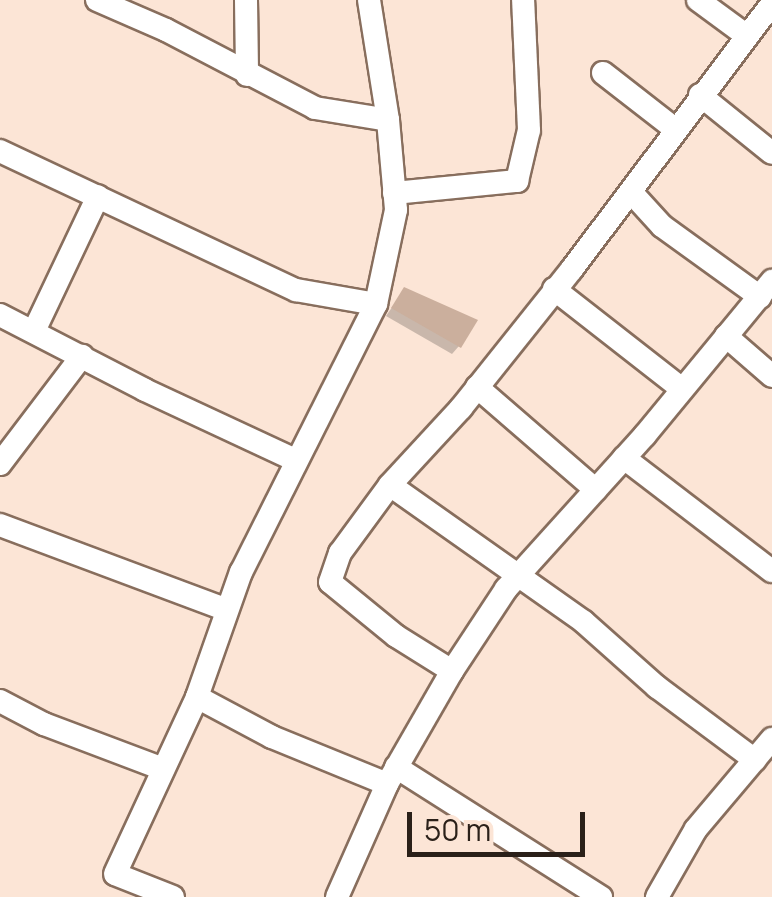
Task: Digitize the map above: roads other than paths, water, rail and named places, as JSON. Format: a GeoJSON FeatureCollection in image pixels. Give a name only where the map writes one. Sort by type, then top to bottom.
{"type":"FeatureCollection","features":[{"type":"Feature","properties":{"kind":"street"},"geometry":{"type":"LineString","coordinates":[[98,0],[166,30],[315,108],[388,120]]}},
{"type":"Feature","properties":{"kind":"street"},"geometry":{"type":"LineString","coordinates":[[246,0],[247,75]]}},
{"type":"Feature","properties":{"kind":"street"},"geometry":{"type":"LineString","coordinates":[[174,897],[114,874],[198,697],[227,610],[296,460],[376,304],[396,210],[388,120],[370,0]]}},
{"type":"Feature","properties":{"kind":"street"},"geometry":{"type":"LineString","coordinates":[[394,192],[517,181],[529,130],[523,0]]}},
{"type":"Feature","properties":{"kind":"street"},"geometry":{"type":"LineString","coordinates":[[698,0],[747,36]]}},
{"type":"Feature","properties":{"kind":"street"},"geometry":{"type":"LineString","coordinates":[[452,671],[396,636],[330,582],[340,553],[390,485],[477,387],[631,192],[772,4]]}},
{"type":"Feature","properties":{"kind":"street"},"geometry":{"type":"LineString","coordinates":[[603,74],[675,129]]}},
{"type":"Feature","properties":{"kind":"street"},"geometry":{"type":"LineString","coordinates":[[700,95],[772,153]]}},
{"type":"Feature","properties":{"kind":"street"},"geometry":{"type":"LineString","coordinates":[[0,151],[296,290],[376,304]]}},
{"type":"Feature","properties":{"kind":"street"},"geometry":{"type":"LineString","coordinates":[[338,897],[392,776],[452,671],[520,575],[766,289],[662,226],[631,192]]}},
{"type":"Feature","properties":{"kind":"street"},"geometry":{"type":"LineString","coordinates":[[34,332],[98,196]]}},
{"type":"Feature","properties":{"kind":"street"},"geometry":{"type":"LineString","coordinates":[[554,289],[682,390]]}},
{"type":"Feature","properties":{"kind":"street"},"geometry":{"type":"LineString","coordinates":[[0,315],[296,460]]}},
{"type":"Feature","properties":{"kind":"street"},"geometry":{"type":"LineString","coordinates":[[726,336],[772,376]]}},
{"type":"Feature","properties":{"kind":"street"},"geometry":{"type":"LineString","coordinates":[[0,464],[82,356]]}},
{"type":"Feature","properties":{"kind":"street"},"geometry":{"type":"LineString","coordinates":[[477,387],[596,490]]}},
{"type":"Feature","properties":{"kind":"street"},"geometry":{"type":"LineString","coordinates":[[624,458],[772,572]]}},
{"type":"Feature","properties":{"kind":"street"},"geometry":{"type":"LineString","coordinates":[[390,485],[520,575],[755,760]]}},
{"type":"Feature","properties":{"kind":"street"},"geometry":{"type":"LineString","coordinates":[[0,525],[227,610]]}},
{"type":"Feature","properties":{"kind":"street"},"geometry":{"type":"LineString","coordinates":[[198,697],[272,737],[392,776],[602,897]]}},
{"type":"Feature","properties":{"kind":"street"},"geometry":{"type":"LineString","coordinates":[[0,700],[44,724],[164,769]]}},
{"type":"Feature","properties":{"kind":"street"},"geometry":{"type":"LineString","coordinates":[[657,897],[696,829],[772,739]]}}]}
